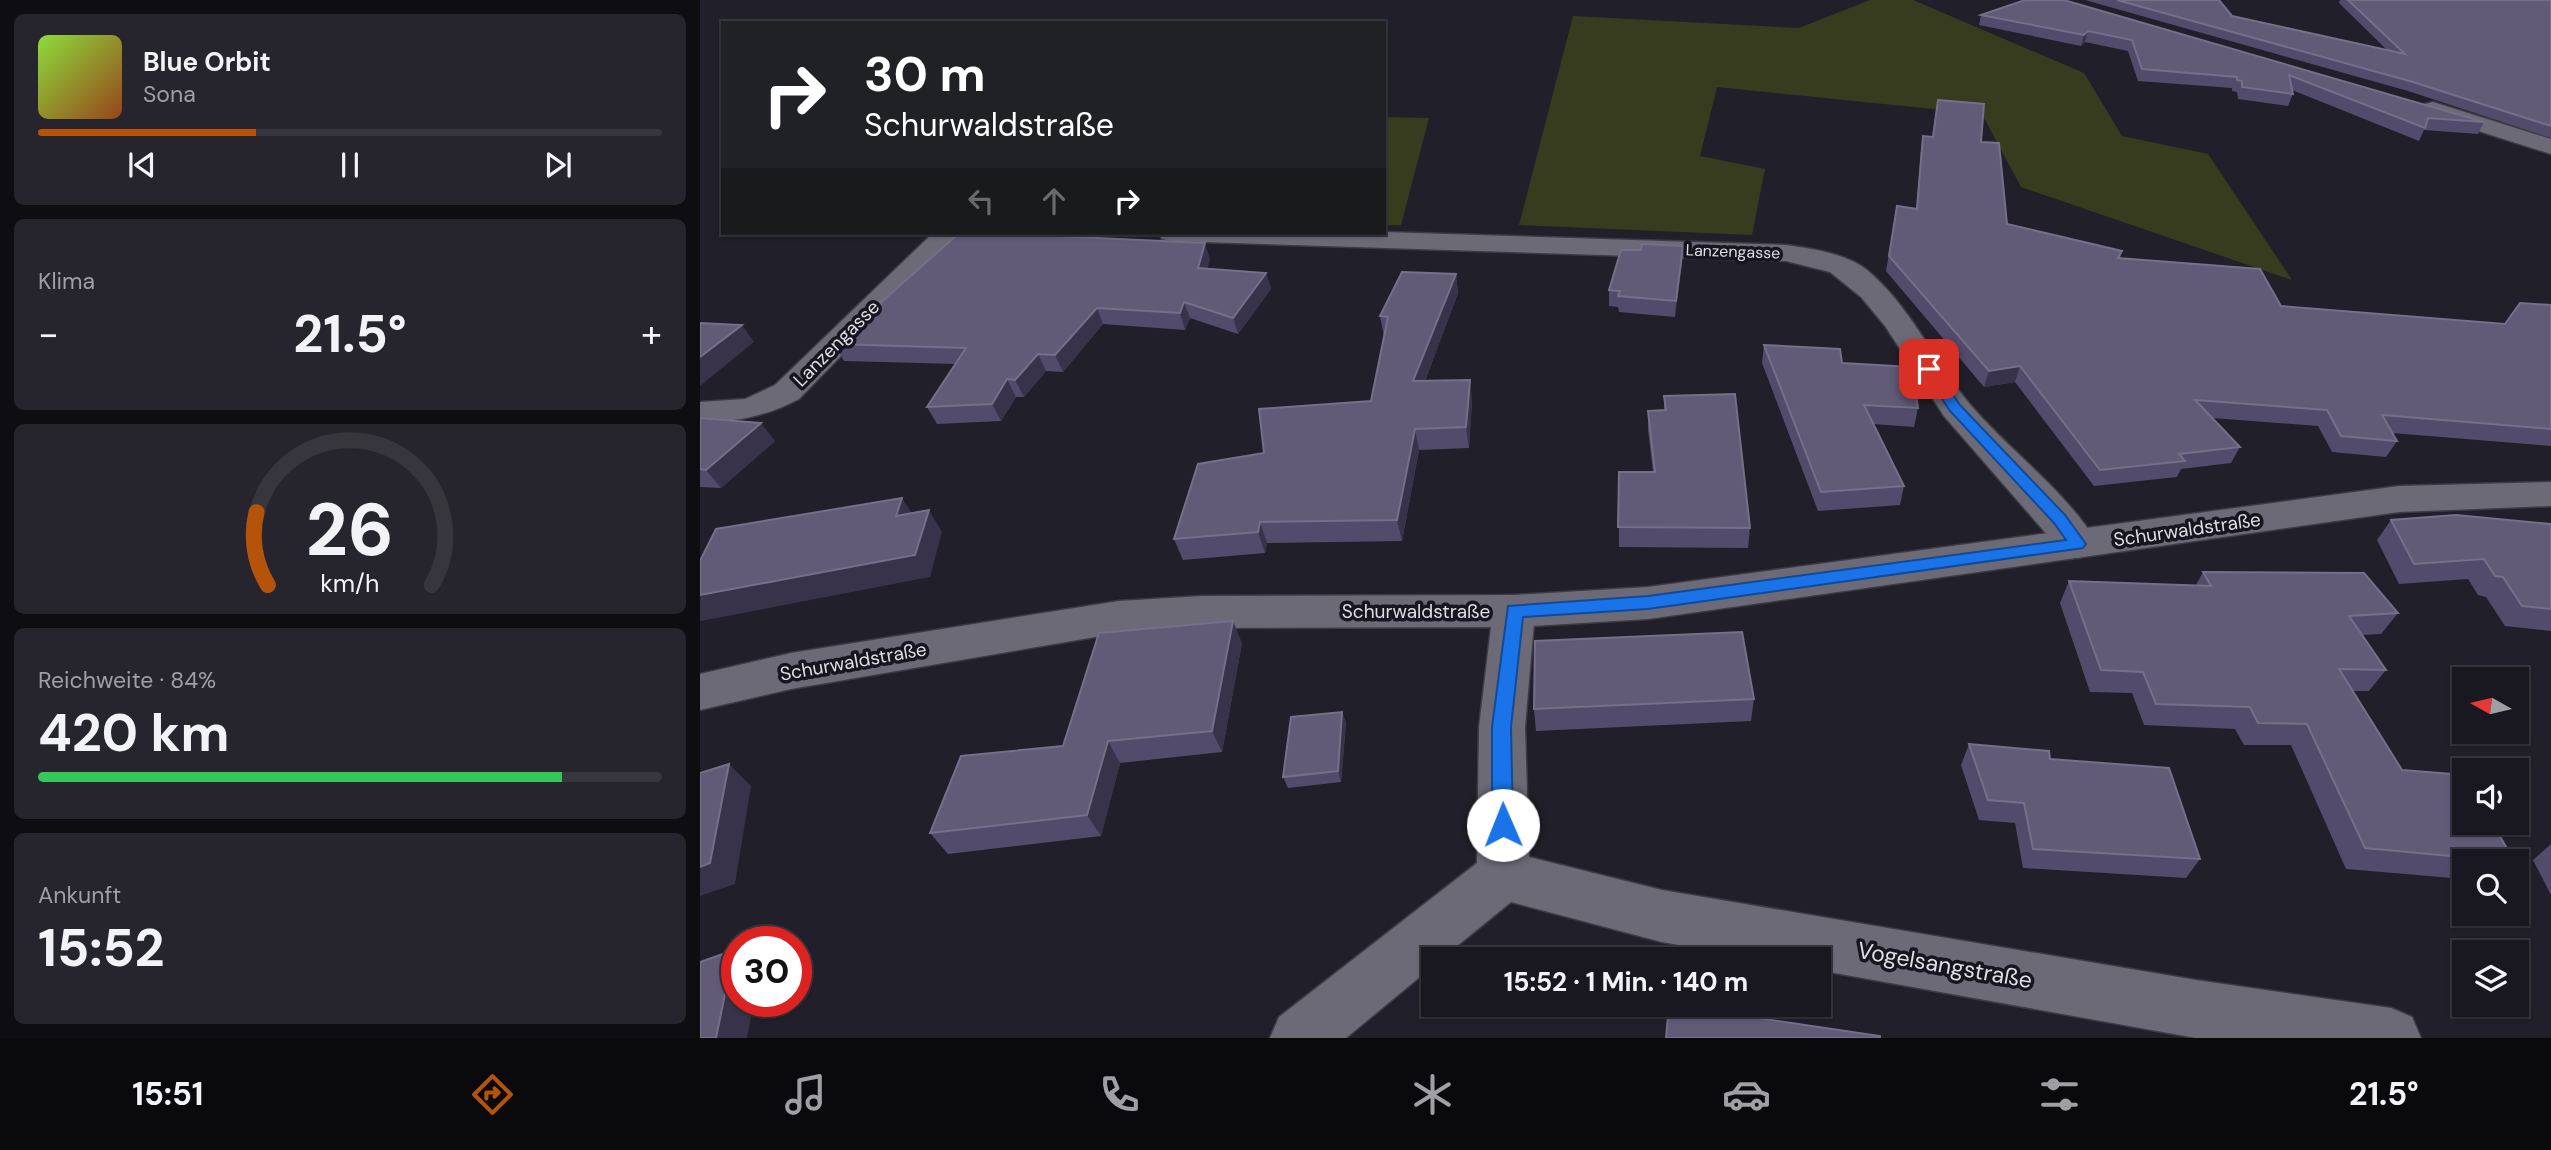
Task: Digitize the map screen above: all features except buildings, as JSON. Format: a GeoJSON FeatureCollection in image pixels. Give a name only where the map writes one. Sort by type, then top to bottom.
{"type":"FeatureCollection","features":[{"type":"Feature","properties":{"kind":"street"},"geometry":{"type":"LineString","coordinates":[[2412,103],[2518,135],[2551,148]]}},
{"type":"Feature","properties":{"kind":"street"},"geometry":{"type":"LineString","coordinates":[[2518,135],[2551,127]]}},
{"type":"Feature","properties":{"kind":"street","name":"Lanzengasse"},"geometry":{"type":"LineString","coordinates":[[700,412],[734,412],[762,406],[787,392],[934,244],[949,235]]}},
{"type":"Feature","properties":{"kind":"street","name":"Lanzengasse"},"geometry":{"type":"LineString","coordinates":[[1235,235],[1748,251],[1786,253],[1828,260],[1855,275],[1891,310],[1955,408],[2059,519],[2078,544]]}},
{"type":"Feature","properties":{"kind":"street","name":"Schurwaldstraße"},"geometry":{"type":"LineString","coordinates":[[700,692],[791,671],[1119,617],[1202,612],[1514,611],[1648,603],[2399,499],[2551,494]]}},
{"type":"Feature","properties":{"kind":"street"},"geometry":{"type":"LineString","coordinates":[[1300,1038],[1503,874],[1502,727],[1514,611]]}},
{"type":"Feature","properties":{"kind":"street","name":"Vogelsangstraße"},"geometry":{"type":"LineString","coordinates":[[1503,874],[1662,916],[2196,1009],[2391,1038]]}},
{"type":"Feature","properties":{"kind":"green space"},"geometry":{"type":"Polygon","coordinates":[[[1870,0],[1913,0],[2084,73],[2122,136],[2208,154],[2292,280],[2021,187],[1982,114],[1717,87],[1700,156],[1765,169],[1752,235],[1519,225],[1573,16],[1799,28],[1870,0]]]}},
{"type":"Feature","properties":{"kind":"green space"},"geometry":{"type":"Polygon","coordinates":[[[1386,117],[1429,118],[1401,225],[1386,225],[1386,117]]]}},
{"type":"Feature","properties":{"kind":"route"},"geometry":{"type":"LineString","coordinates":[[1503,825],[1502,727],[1514,611],[1648,603],[2078,544],[2059,519],[1955,408],[1929,369]]}}]}
